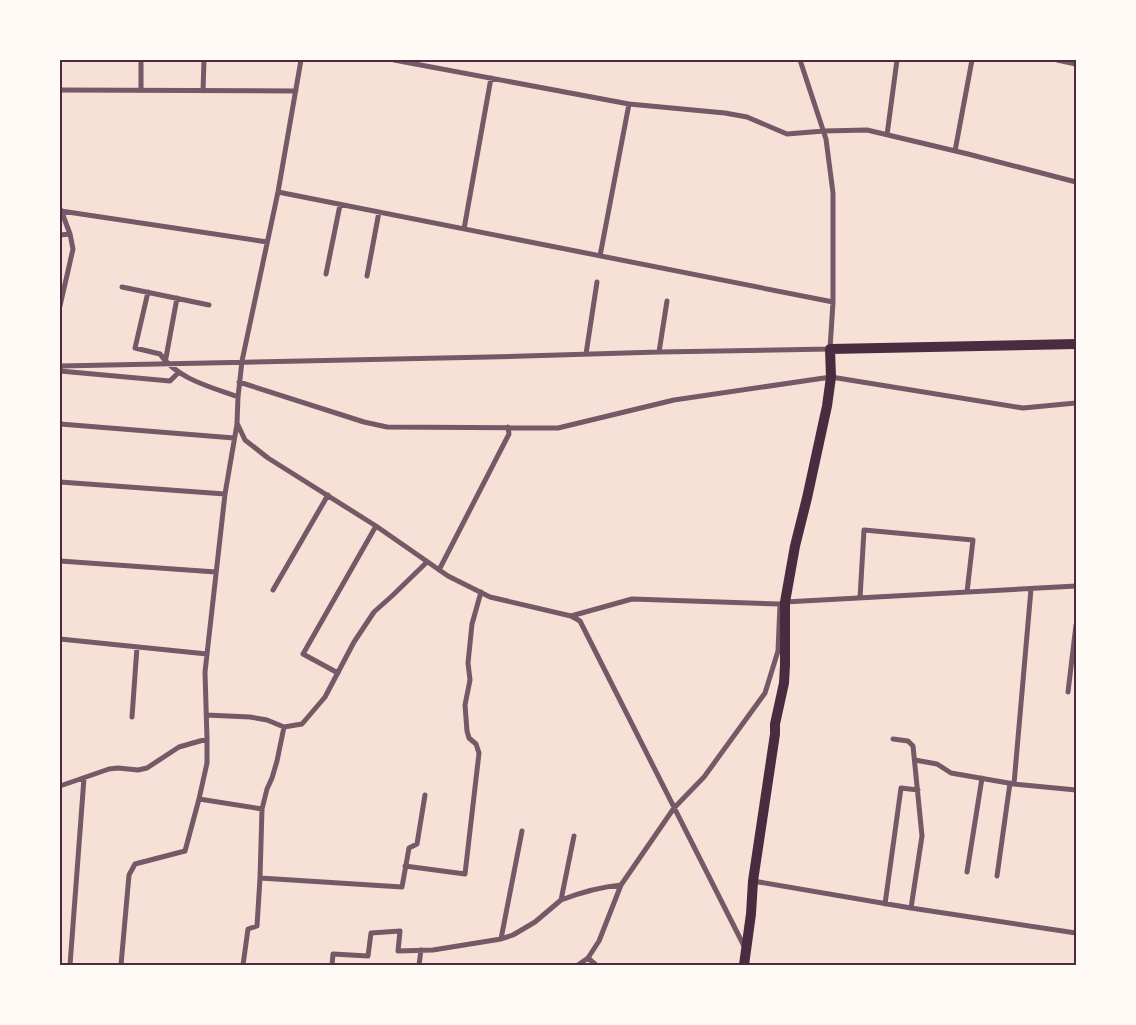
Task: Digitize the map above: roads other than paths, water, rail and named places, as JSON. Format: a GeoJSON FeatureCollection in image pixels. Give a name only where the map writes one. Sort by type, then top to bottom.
{"type":"FeatureCollection","features":[{"type":"Feature","properties":{"kind":"main road"},"geometry":{"type":"LineString","coordinates":[[744,965],[751,914],[753,881],[775,724],[784,683],[782,603],[825,415],[831,378],[830,349],[1076,344]]}},
{"type":"Feature","properties":{"kind":"street"},"geometry":{"type":"LineString","coordinates":[[141,60],[141,90]]}},
{"type":"Feature","properties":{"kind":"street"},"geometry":{"type":"LineString","coordinates":[[203,91],[204,60]]}},
{"type":"Feature","properties":{"kind":"street"},"geometry":{"type":"LineString","coordinates":[[121,965],[128,875],[135,864],[185,851],[199,799],[206,763],[205,672],[225,494],[237,423],[242,362],[278,192],[301,60]]}},
{"type":"Feature","properties":{"kind":"street"},"geometry":{"type":"LineString","coordinates":[[394,60],[629,104],[748,117],[787,134],[867,130],[1076,182]]}},
{"type":"Feature","properties":{"kind":"street"},"geometry":{"type":"LineString","coordinates":[[60,366],[830,349],[833,302],[833,193],[826,139],[800,60]]}},
{"type":"Feature","properties":{"kind":"street"},"geometry":{"type":"LineString","coordinates":[[887,135],[897,60]]}},
{"type":"Feature","properties":{"kind":"street"},"geometry":{"type":"LineString","coordinates":[[955,151],[972,60]]}},
{"type":"Feature","properties":{"kind":"street"},"geometry":{"type":"LineString","coordinates":[[1057,60],[1076,64]]}},
{"type":"Feature","properties":{"kind":"street"},"geometry":{"type":"LineString","coordinates":[[464,229],[491,78]]}},
{"type":"Feature","properties":{"kind":"street"},"geometry":{"type":"LineString","coordinates":[[60,90],[296,91]]}},
{"type":"Feature","properties":{"kind":"street"},"geometry":{"type":"LineString","coordinates":[[600,256],[629,104]]}},
{"type":"Feature","properties":{"kind":"street"},"geometry":{"type":"LineString","coordinates":[[278,192],[833,302]]}},
{"type":"Feature","properties":{"kind":"street"},"geometry":{"type":"LineString","coordinates":[[326,274],[340,205]]}},
{"type":"Feature","properties":{"kind":"street"},"geometry":{"type":"LineString","coordinates":[[60,306],[73,249],[61,209],[267,242]]}},
{"type":"Feature","properties":{"kind":"street"},"geometry":{"type":"LineString","coordinates":[[368,276],[379,212]]}},
{"type":"Feature","properties":{"kind":"street"},"geometry":{"type":"LineString","coordinates":[[60,235],[70,234]]}},
{"type":"Feature","properties":{"kind":"street"},"geometry":{"type":"LineString","coordinates":[[586,354],[597,282]]}},
{"type":"Feature","properties":{"kind":"street"},"geometry":{"type":"LineString","coordinates":[[122,287],[208,305]]}},
{"type":"Feature","properties":{"kind":"street"},"geometry":{"type":"LineString","coordinates":[[148,292],[135,348],[160,354],[166,363],[189,379],[238,396]]}},
{"type":"Feature","properties":{"kind":"street"},"geometry":{"type":"LineString","coordinates":[[166,363],[177,298]]}},
{"type":"Feature","properties":{"kind":"street"},"geometry":{"type":"LineString","coordinates":[[659,352],[667,301]]}},
{"type":"Feature","properties":{"kind":"street"},"geometry":{"type":"LineString","coordinates":[[60,371],[170,381],[178,372]]}},
{"type":"Feature","properties":{"kind":"street"},"geometry":{"type":"LineString","coordinates":[[240,382],[364,422],[387,427],[558,428],[674,400],[831,378],[1023,408],[1076,403]]}},
{"type":"Feature","properties":{"kind":"street"},"geometry":{"type":"LineString","coordinates":[[237,423],[244,440],[275,463],[376,526],[439,570],[498,599],[571,616],[580,621],[746,949]]}},
{"type":"Feature","properties":{"kind":"street"},"geometry":{"type":"LineString","coordinates":[[60,424],[234,438]]}},
{"type":"Feature","properties":{"kind":"street"},"geometry":{"type":"LineString","coordinates":[[439,570],[509,434],[508,428]]}},
{"type":"Feature","properties":{"kind":"street"},"geometry":{"type":"LineString","coordinates":[[60,482],[225,494]]}},
{"type":"Feature","properties":{"kind":"street"},"geometry":{"type":"LineString","coordinates":[[273,590],[328,495]]}},
{"type":"Feature","properties":{"kind":"street"},"geometry":{"type":"LineString","coordinates":[[338,673],[303,654],[376,526]]}},
{"type":"Feature","properties":{"kind":"street"},"geometry":{"type":"LineString","coordinates":[[860,598],[864,530],[973,540],[967,592]]}},
{"type":"Feature","properties":{"kind":"street"},"geometry":{"type":"LineString","coordinates":[[60,561],[216,572]]}},
{"type":"Feature","properties":{"kind":"street"},"geometry":{"type":"LineString","coordinates":[[206,715],[250,717],[267,720],[284,727],[302,724],[325,697],[354,642],[374,612],[428,562]]}},
{"type":"Feature","properties":{"kind":"street"},"geometry":{"type":"LineString","coordinates":[[571,616],[632,599],[782,603],[1076,586]]}},
{"type":"Feature","properties":{"kind":"street"},"geometry":{"type":"LineString","coordinates":[[997,876],[1012,784],[1031,589]]}},
{"type":"Feature","properties":{"kind":"street"},"geometry":{"type":"LineString","coordinates":[[405,866],[465,874],[479,753],[476,744],[469,738],[466,731],[465,705],[470,680],[468,663],[472,624],[481,592]]}},
{"type":"Feature","properties":{"kind":"street"},"geometry":{"type":"LineString","coordinates":[[578,965],[588,958],[599,941],[620,885],[674,808],[704,777],[765,693],[778,651],[782,603]]}},
{"type":"Feature","properties":{"kind":"street"},"geometry":{"type":"LineString","coordinates":[[1068,692],[1076,624]]}},
{"type":"Feature","properties":{"kind":"street"},"geometry":{"type":"LineString","coordinates":[[60,639],[207,654]]}},
{"type":"Feature","properties":{"kind":"street"},"geometry":{"type":"LineString","coordinates":[[132,717],[137,647]]}},
{"type":"Feature","properties":{"kind":"street"},"geometry":{"type":"LineString","coordinates":[[249,965],[243,965],[248,929],[257,926],[262,809],[266,789],[272,778],[277,761],[284,727]]}},
{"type":"Feature","properties":{"kind":"street"},"geometry":{"type":"LineString","coordinates":[[60,786],[109,769],[138,770],[147,768],[179,747],[207,738]]}},
{"type":"Feature","properties":{"kind":"street"},"geometry":{"type":"LineString","coordinates":[[893,740],[908,741],[913,746],[915,760],[922,836],[911,908]]}},
{"type":"Feature","properties":{"kind":"street"},"geometry":{"type":"LineString","coordinates":[[915,760],[937,764],[951,773],[1012,784],[1076,790]]}},
{"type":"Feature","properties":{"kind":"street"},"geometry":{"type":"LineString","coordinates":[[70,965],[84,778]]}},
{"type":"Feature","properties":{"kind":"street"},"geometry":{"type":"LineString","coordinates":[[967,872],[982,778]]}},
{"type":"Feature","properties":{"kind":"street"},"geometry":{"type":"LineString","coordinates":[[885,904],[900,788],[918,790]]}},
{"type":"Feature","properties":{"kind":"street"},"geometry":{"type":"LineString","coordinates":[[260,878],[402,887],[410,848],[417,844],[425,795]]}},
{"type":"Feature","properties":{"kind":"street"},"geometry":{"type":"LineString","coordinates":[[199,799],[262,809]]}},
{"type":"Feature","properties":{"kind":"street"},"geometry":{"type":"LineString","coordinates":[[501,939],[522,831]]}},
{"type":"Feature","properties":{"kind":"street"},"geometry":{"type":"LineString","coordinates":[[561,900],[574,836]]}},
{"type":"Feature","properties":{"kind":"street"},"geometry":{"type":"LineString","coordinates":[[753,881],[885,904],[1076,932]]}},
{"type":"Feature","properties":{"kind":"street"},"geometry":{"type":"LineString","coordinates":[[332,965],[333,954],[368,956],[371,933],[400,932],[398,952],[433,950],[501,939],[513,935],[535,922],[561,900],[604,886],[620,885]]}},
{"type":"Feature","properties":{"kind":"street"},"geometry":{"type":"LineString","coordinates":[[420,965],[421,950]]}},
{"type":"Feature","properties":{"kind":"street"},"geometry":{"type":"LineString","coordinates":[[588,958],[596,965]]}}]}
